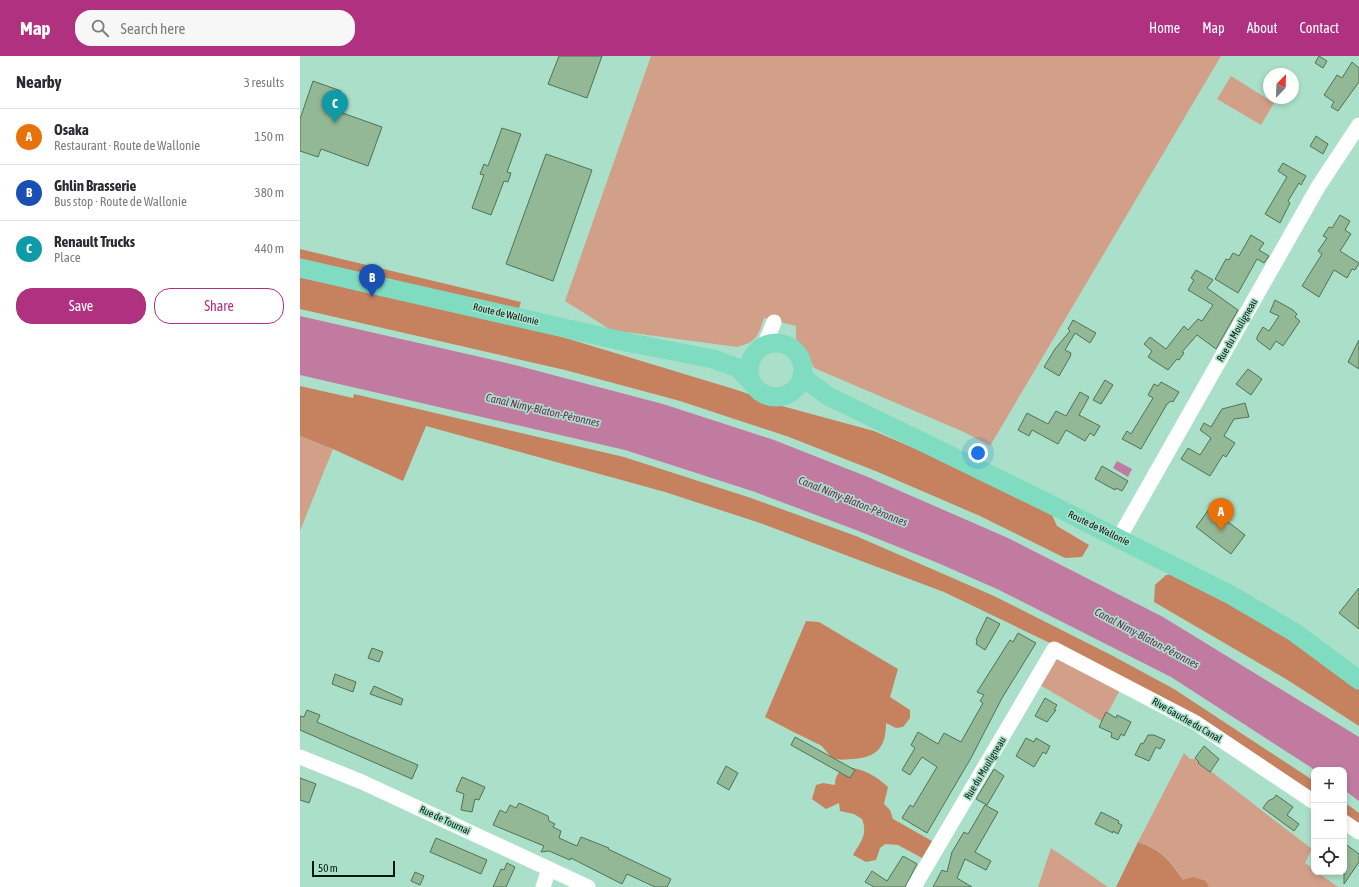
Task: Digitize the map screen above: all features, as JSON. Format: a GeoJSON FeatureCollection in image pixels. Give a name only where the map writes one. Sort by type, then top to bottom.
{"type":"FeatureCollection","features":[{"type":"Feature","properties":{"kind":"main road","name":"Route de Wallonie"},"geometry":{"type":"LineString","coordinates":[[300,268],[626,342],[713,359]]}},
{"type":"Feature","properties":{"kind":"main road"},"geometry":{"type":"LineString","coordinates":[[752,383],[748,369],[753,355],[767,346]]}},
{"type":"Feature","properties":{"kind":"main road"},"geometry":{"type":"LineString","coordinates":[[713,359],[741,357],[767,346],[791,348],[800,358],[802,374],[800,383],[788,395]]}},
{"type":"Feature","properties":{"kind":"main road"},"geometry":{"type":"LineString","coordinates":[[713,359],[738,368],[762,394],[771,397],[806,391],[828,396]]}},
{"type":"Feature","properties":{"kind":"main road"},"geometry":{"type":"LineString","coordinates":[[802,374],[809,382],[828,396]]}},
{"type":"Feature","properties":{"kind":"main road","name":"Route de Wallonie"},"geometry":{"type":"LineString","coordinates":[[828,396],[1119,538],[1273,618],[1315,646],[1359,680]]}},
{"type":"Feature","properties":{"kind":"street","name":"Rue du Mouligneau"},"geometry":{"type":"LineString","coordinates":[[1119,538],[1318,187],[1359,125]]}},
{"type":"Feature","properties":{"kind":"street","name":"Rue du Mouligneau"},"geometry":{"type":"LineString","coordinates":[[914,887],[1054,649]]}},
{"type":"Feature","properties":{"kind":"street","name":"Rive Gauche du Canal"},"geometry":{"type":"LineString","coordinates":[[1054,649],[1196,723],[1311,800]]}},
{"type":"Feature","properties":{"kind":"street","name":"Rue de Tournai"},"geometry":{"type":"LineString","coordinates":[[300,757],[362,782],[588,887]]}},
{"type":"Feature","properties":{"kind":"street"},"geometry":{"type":"LineString","coordinates":[[1347,824],[1359,832]]}},
{"type":"Feature","properties":{"kind":"street"},"geometry":{"type":"LineString","coordinates":[[543,887],[549,869]]}},
{"type":"Feature","properties":{"kind":"shaded area"},"geometry":{"type":"Polygon","coordinates":[[[651,56],[1221,56],[990,446],[964,432],[814,368],[806,352],[796,341],[796,326],[764,318],[756,337],[749,343],[737,347],[611,330],[565,301],[651,56]]]}},
{"type":"Feature","properties":{"kind":"shaded area"},"geometry":{"type":"Polygon","coordinates":[[[1231,76],[1263,96],[1263,104],[1273,104],[1261,125],[1217,99],[1231,76]]]}},
{"type":"Feature","properties":{"kind":"shaded area"},"geometry":{"type":"Polygon","coordinates":[[[300,249],[521,302],[518,311],[300,261],[300,249]]]}},
{"type":"Feature","properties":{"kind":"shaded area"},"geometry":{"type":"Polygon","coordinates":[[[300,276],[559,336],[737,390],[782,406],[874,431],[985,479],[1052,515],[1057,526],[1089,545],[1082,557],[1065,558],[980,516],[878,472],[789,437],[680,401],[565,370],[300,309],[300,276]]]}},
{"type":"Feature","properties":{"kind":"shaded area"},"geometry":{"type":"Polygon","coordinates":[[[300,386],[353,398],[354,394],[624,457],[751,498],[856,536],[994,596],[1113,656],[1174,689],[1311,779],[1311,800],[1050,643],[944,592],[760,523],[665,492],[426,426],[403,481],[333,449],[300,436],[300,386]]]}},
{"type":"Feature","properties":{"kind":"shaded area"},"geometry":{"type":"Polygon","coordinates":[[[300,436],[333,449],[300,531],[300,436]]]}},
{"type":"Feature","properties":{"kind":"shaded area"},"geometry":{"type":"Polygon","coordinates":[[[1189,573],[1359,680],[1359,726],[1286,679],[1154,602],[1155,585],[1166,575],[1189,573]]]}},
{"type":"Feature","properties":{"kind":"shaded area"},"geometry":{"type":"Polygon","coordinates":[[[806,621],[819,622],[898,669],[890,697],[910,710],[910,718],[903,727],[896,728],[886,723],[886,731],[882,744],[875,753],[869,756],[854,759],[833,758],[820,745],[765,717],[806,621]]]}},
{"type":"Feature","properties":{"kind":"shaded area"},"geometry":{"type":"Polygon","coordinates":[[[1054,649],[1123,684],[1103,722],[1035,682],[1054,649]]]}},
{"type":"Feature","properties":{"kind":"shaded area"},"geometry":{"type":"Polygon","coordinates":[[[1184,753],[1190,759],[1195,759],[1311,848],[1305,863],[1311,867],[1311,875],[1321,875],[1338,887],[1209,887],[1206,881],[1183,880],[1165,856],[1138,842],[1184,753]]]}},
{"type":"Feature","properties":{"kind":"shaded area"},"geometry":{"type":"Polygon","coordinates":[[[847,767],[869,773],[888,787],[884,804],[890,810],[893,819],[932,841],[922,858],[898,845],[885,844],[880,848],[876,860],[866,862],[853,855],[864,834],[862,819],[854,814],[840,811],[839,803],[826,809],[812,799],[816,785],[823,783],[835,785],[838,774],[847,767]]]}},
{"type":"Feature","properties":{"kind":"shaded area"},"geometry":{"type":"Polygon","coordinates":[[[1347,804],[1359,813],[1359,832],[1347,824],[1347,804]]]}},
{"type":"Feature","properties":{"kind":"shaded area"},"geometry":{"type":"Polygon","coordinates":[[[1138,842],[1164,856],[1183,880],[1193,877],[1206,881],[1209,887],[1116,887],[1138,842]]]}},
{"type":"Feature","properties":{"kind":"shaded area"},"geometry":{"type":"Polygon","coordinates":[[[1051,848],[1108,887],[1038,887],[1051,848]]]}},
{"type":"Feature","properties":{"kind":"water","name":"Canal Nimy-Blaton-Péronnes"},"geometry":{"type":"Polygon","coordinates":[[[300,316],[515,365],[663,404],[774,440],[868,477],[1008,538],[1163,617],[1359,737],[1359,801],[1347,792],[1347,767],[1311,767],[1171,677],[997,589],[938,563],[856,530],[755,492],[625,450],[300,375],[300,316]]]}},
{"type":"Feature","properties":{"kind":"water"},"geometry":{"type":"Polygon","coordinates":[[[1117,461],[1132,469],[1128,477],[1113,468],[1117,461]]]}},
{"type":"Feature","properties":{"kind":"building"},"geometry":{"type":"Polygon","coordinates":[[[559,56],[602,56],[587,98],[548,84],[559,56]]]}},
{"type":"Feature","properties":{"kind":"building"},"geometry":{"type":"Polygon","coordinates":[[[1319,56],[1327,61],[1323,68],[1315,63],[1319,56]]]}},
{"type":"Feature","properties":{"kind":"building"},"geometry":{"type":"Polygon","coordinates":[[[1352,62],[1359,68],[1359,82],[1338,111],[1331,107],[1334,102],[1324,95],[1337,75],[1342,78],[1352,62]]]}},
{"type":"Feature","properties":{"kind":"building"},"geometry":{"type":"Polygon","coordinates":[[[313,81],[341,91],[334,110],[382,127],[368,166],[321,149],[318,157],[300,151],[300,119],[313,81]]]}},
{"type":"Feature","properties":{"kind":"building"},"geometry":{"type":"Polygon","coordinates":[[[502,128],[521,134],[507,172],[511,173],[508,182],[504,181],[491,215],[472,208],[484,175],[480,174],[484,164],[488,166],[502,128]]]}},
{"type":"Feature","properties":{"kind":"building"},"geometry":{"type":"Polygon","coordinates":[[[1316,136],[1328,144],[1323,154],[1310,146],[1316,136]]]}},
{"type":"Feature","properties":{"kind":"building"},"geometry":{"type":"Polygon","coordinates":[[[546,154],[592,170],[553,281],[506,264],[546,154]]]}},
{"type":"Feature","properties":{"kind":"building"},"geometry":{"type":"Polygon","coordinates":[[[1283,163],[1306,176],[1301,185],[1299,183],[1288,201],[1290,203],[1280,223],[1265,214],[1287,177],[1278,171],[1283,163]]]}},
{"type":"Feature","properties":{"kind":"building"},"geometry":{"type":"Polygon","coordinates":[[[1340,215],[1350,221],[1345,230],[1351,234],[1340,251],[1359,263],[1355,270],[1352,269],[1347,278],[1334,270],[1319,297],[1302,286],[1322,254],[1318,251],[1327,238],[1323,236],[1329,227],[1332,228],[1340,215]]]}},
{"type":"Feature","properties":{"kind":"building"},"geometry":{"type":"Polygon","coordinates":[[[1251,235],[1264,243],[1259,250],[1269,256],[1264,263],[1257,259],[1238,293],[1215,279],[1226,259],[1229,260],[1233,253],[1239,256],[1251,235]]]}},
{"type":"Feature","properties":{"kind":"building"},"geometry":{"type":"Polygon","coordinates":[[[1196,270],[1213,280],[1207,288],[1238,310],[1216,349],[1197,335],[1182,352],[1184,353],[1179,360],[1177,359],[1168,370],[1148,357],[1152,351],[1144,344],[1150,337],[1166,349],[1184,326],[1188,330],[1198,319],[1202,321],[1213,305],[1188,290],[1194,280],[1191,278],[1196,270]]]}},
{"type":"Feature","properties":{"kind":"building"},"geometry":{"type":"Polygon","coordinates":[[[1275,300],[1293,310],[1297,314],[1295,317],[1300,321],[1283,346],[1276,341],[1270,350],[1257,340],[1257,337],[1263,327],[1269,331],[1279,316],[1270,312],[1275,300]]]}},
{"type":"Feature","properties":{"kind":"building"},"geometry":{"type":"Polygon","coordinates":[[[1073,320],[1096,333],[1090,343],[1075,333],[1065,350],[1071,353],[1070,357],[1059,376],[1044,367],[1055,349],[1070,331],[1068,329],[1073,320]]]}},
{"type":"Feature","properties":{"kind":"building"},"geometry":{"type":"Polygon","coordinates":[[[1359,340],[1359,369],[1348,362],[1359,340]]]}},
{"type":"Feature","properties":{"kind":"building"},"geometry":{"type":"Polygon","coordinates":[[[1248,369],[1262,379],[1251,395],[1236,384],[1248,369]]]}},
{"type":"Feature","properties":{"kind":"building"},"geometry":{"type":"Polygon","coordinates":[[[1105,380],[1113,385],[1101,404],[1093,400],[1105,380]]]}},
{"type":"Feature","properties":{"kind":"building"},"geometry":{"type":"Polygon","coordinates":[[[1161,382],[1179,392],[1173,402],[1171,401],[1167,404],[1141,449],[1122,439],[1127,431],[1131,434],[1153,398],[1148,395],[1154,384],[1158,386],[1161,382]]]}},
{"type":"Feature","properties":{"kind":"building"},"geometry":{"type":"Polygon","coordinates":[[[1080,392],[1089,397],[1079,415],[1100,426],[1094,436],[1090,433],[1085,441],[1066,430],[1058,444],[1032,430],[1029,436],[1018,430],[1027,413],[1048,424],[1056,411],[1066,416],[1080,392]]]}},
{"type":"Feature","properties":{"kind":"building"},"geometry":{"type":"Polygon","coordinates":[[[1245,403],[1249,417],[1234,419],[1224,436],[1235,443],[1226,457],[1223,455],[1210,476],[1181,459],[1188,448],[1200,455],[1211,438],[1200,430],[1204,423],[1211,427],[1222,409],[1245,403]]]}},
{"type":"Feature","properties":{"kind":"building"},"geometry":{"type":"Polygon","coordinates":[[[1102,466],[1128,481],[1122,491],[1116,488],[1115,490],[1095,479],[1102,466]]]}},
{"type":"Feature","properties":{"kind":"building"},"geometry":{"type":"Polygon","coordinates":[[[1210,508],[1245,535],[1231,554],[1196,527],[1210,508]]]}},
{"type":"Feature","properties":{"kind":"building"},"geometry":{"type":"Polygon","coordinates":[[[1359,588],[1359,629],[1339,613],[1359,588]]]}},
{"type":"Feature","properties":{"kind":"building"},"geometry":{"type":"Polygon","coordinates":[[[987,617],[1000,624],[985,650],[976,644],[976,640],[987,617]]]}},
{"type":"Feature","properties":{"kind":"building"},"geometry":{"type":"Polygon","coordinates":[[[1018,633],[1036,643],[1002,698],[971,758],[927,833],[902,818],[910,805],[913,807],[937,767],[922,757],[910,775],[902,770],[915,748],[911,745],[918,732],[938,744],[944,733],[961,742],[983,703],[980,701],[984,695],[977,692],[1010,640],[1013,642],[1018,633]]]}},
{"type":"Feature","properties":{"kind":"building"},"geometry":{"type":"Polygon","coordinates":[[[372,648],[383,652],[379,662],[368,658],[372,648]]]}},
{"type":"Feature","properties":{"kind":"building"},"geometry":{"type":"Polygon","coordinates":[[[335,674],[356,682],[353,692],[332,684],[335,674]]]}},
{"type":"Feature","properties":{"kind":"building"},"geometry":{"type":"Polygon","coordinates":[[[374,686],[403,699],[401,705],[370,694],[374,686]]]}},
{"type":"Feature","properties":{"kind":"building"},"geometry":{"type":"Polygon","coordinates":[[[1045,698],[1057,705],[1054,710],[1056,710],[1047,722],[1035,716],[1045,698]]]}},
{"type":"Feature","properties":{"kind":"building"},"geometry":{"type":"Polygon","coordinates":[[[307,710],[320,715],[317,722],[418,765],[412,779],[300,730],[300,716],[304,717],[307,710]]]}},
{"type":"Feature","properties":{"kind":"building"},"geometry":{"type":"Polygon","coordinates":[[[1106,712],[1116,718],[1117,715],[1131,722],[1124,736],[1121,734],[1118,740],[1111,737],[1112,733],[1099,727],[1106,712]]]}},
{"type":"Feature","properties":{"kind":"building"},"geometry":{"type":"Polygon","coordinates":[[[1148,735],[1154,735],[1165,740],[1160,749],[1156,747],[1149,761],[1135,755],[1141,743],[1143,744],[1148,735]]]}},
{"type":"Feature","properties":{"kind":"building"},"geometry":{"type":"Polygon","coordinates":[[[795,737],[855,770],[850,778],[791,745],[795,737]]]}},
{"type":"Feature","properties":{"kind":"building"},"geometry":{"type":"Polygon","coordinates":[[[1026,738],[1034,742],[1036,738],[1050,746],[1046,754],[1043,752],[1034,767],[1016,756],[1026,738]]]}},
{"type":"Feature","properties":{"kind":"building"},"geometry":{"type":"Polygon","coordinates":[[[1204,746],[1219,759],[1210,772],[1198,763],[1199,762],[1195,758],[1204,746]]]}},
{"type":"Feature","properties":{"kind":"building"},"geometry":{"type":"Polygon","coordinates":[[[726,766],[738,773],[729,790],[717,783],[726,766]]]}},
{"type":"Feature","properties":{"kind":"building"},"geometry":{"type":"Polygon","coordinates":[[[994,769],[1004,776],[987,805],[976,799],[994,769]]]}},
{"type":"Feature","properties":{"kind":"building"},"geometry":{"type":"Polygon","coordinates":[[[462,777],[485,787],[479,800],[475,799],[472,812],[461,810],[464,794],[456,791],[462,777]]]}},
{"type":"Feature","properties":{"kind":"building"},"geometry":{"type":"Polygon","coordinates":[[[300,778],[316,784],[309,803],[300,800],[300,778]]]}},
{"type":"Feature","properties":{"kind":"building"},"geometry":{"type":"Polygon","coordinates":[[[1276,795],[1293,807],[1287,815],[1299,824],[1294,831],[1263,808],[1268,801],[1276,795]]]}},
{"type":"Feature","properties":{"kind":"building"},"geometry":{"type":"Polygon","coordinates":[[[519,803],[548,816],[549,821],[555,824],[553,827],[561,831],[559,838],[577,846],[581,837],[609,848],[608,849],[671,879],[667,887],[655,887],[627,874],[622,884],[571,858],[570,860],[549,851],[541,852],[544,846],[493,825],[500,810],[506,813],[510,805],[516,808],[519,803]]]}},
{"type":"Feature","properties":{"kind":"building"},"geometry":{"type":"Polygon","coordinates":[[[985,805],[998,812],[975,852],[991,861],[986,870],[965,859],[957,878],[972,887],[933,887],[942,870],[947,872],[952,852],[964,832],[968,834],[985,805]]]}},
{"type":"Feature","properties":{"kind":"building"},"geometry":{"type":"Polygon","coordinates":[[[1101,812],[1119,821],[1118,823],[1122,825],[1118,834],[1095,824],[1101,812]]]}},
{"type":"Feature","properties":{"kind":"building"},"geometry":{"type":"Polygon","coordinates":[[[436,838],[487,860],[481,874],[430,852],[436,838]]]}},
{"type":"Feature","properties":{"kind":"building"},"geometry":{"type":"Polygon","coordinates":[[[1347,845],[1359,854],[1359,862],[1344,884],[1344,875],[1347,875],[1347,845]]]}},
{"type":"Feature","properties":{"kind":"building"},"geometry":{"type":"Polygon","coordinates":[[[903,856],[917,864],[905,887],[874,887],[865,882],[872,871],[887,881],[903,856]]]}},
{"type":"Feature","properties":{"kind":"building"},"geometry":{"type":"Polygon","coordinates":[[[507,863],[515,867],[506,887],[493,887],[501,869],[504,870],[507,863]]]}},
{"type":"Feature","properties":{"kind":"building"},"geometry":{"type":"Polygon","coordinates":[[[415,872],[424,876],[420,885],[411,881],[415,872]]]}},
{"type":"Feature","properties":{"kind":"place","name":"Renault Trucks"},"geometry":{"type":"Point","coordinates":[335,123]}},
{"type":"Feature","properties":{"kind":"place","name":"Ghlin Brasserie"},"geometry":{"type":"Point","coordinates":[372,297]}},
{"type":"Feature","properties":{"kind":"place","name":"Osaka"},"geometry":{"type":"Point","coordinates":[1221,531]}}]}
